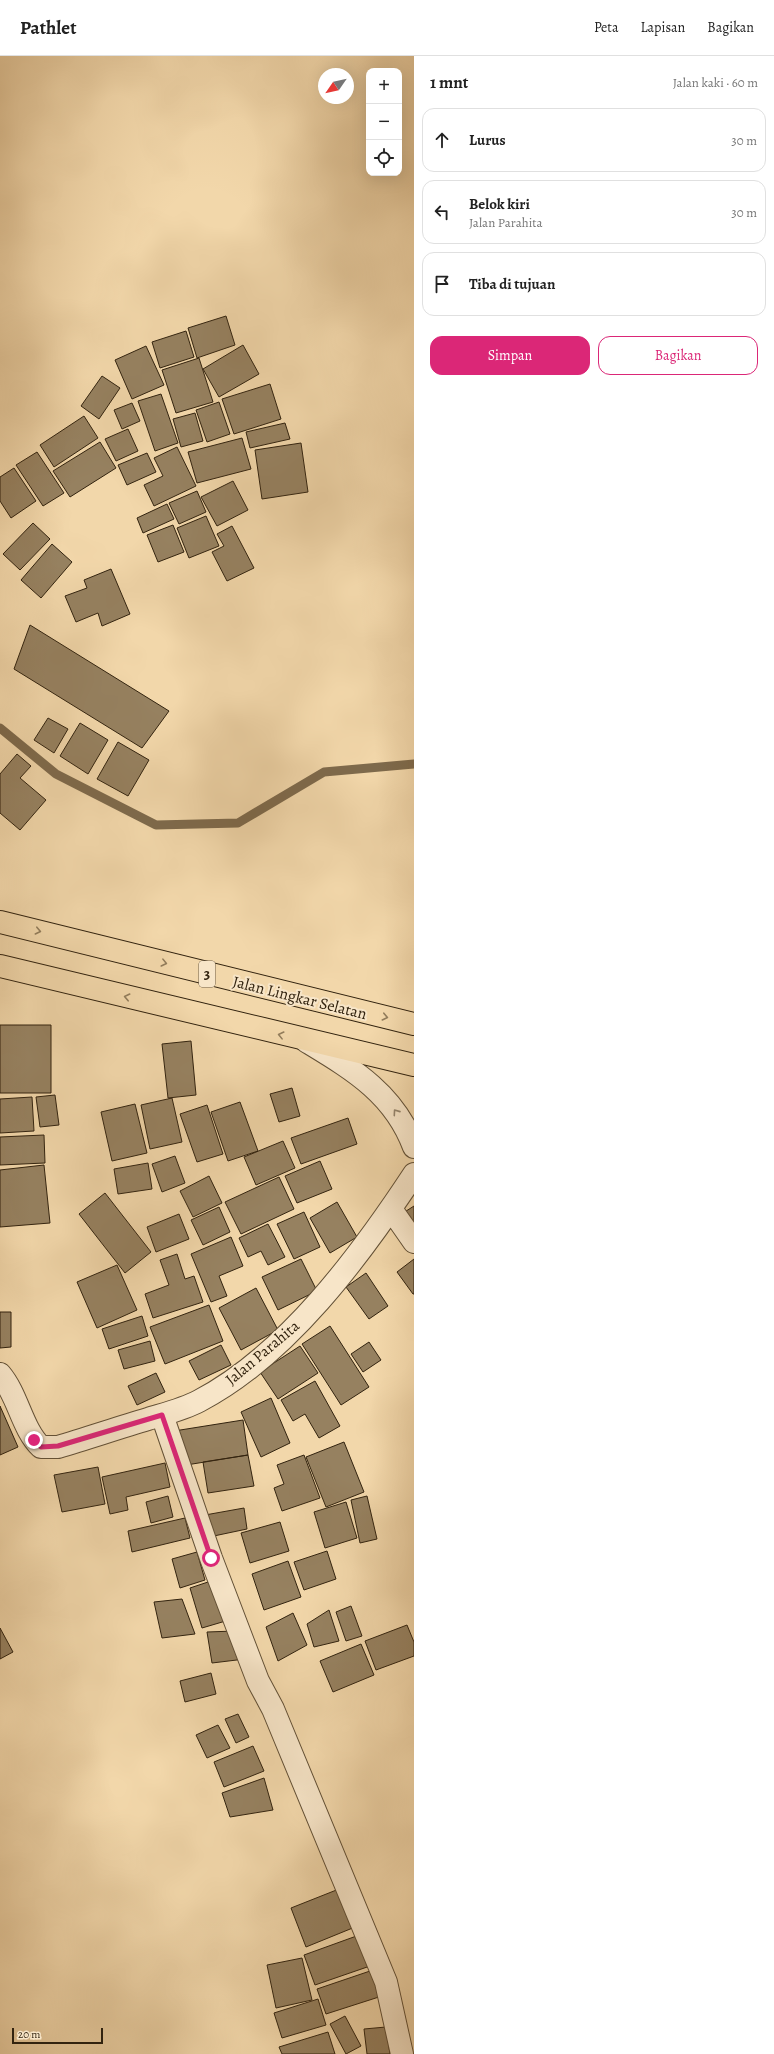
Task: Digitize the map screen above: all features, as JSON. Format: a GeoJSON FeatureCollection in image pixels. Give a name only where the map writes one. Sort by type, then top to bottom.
{"type":"FeatureCollection","features":[{"type":"Feature","properties":{"kind":"main road","name":"Jalan Lingkar Selatan"},"geometry":{"type":"LineString","coordinates":[[0,922],[317,1002],[414,1024]]}},
{"type":"Feature","properties":{"kind":"main road"},"geometry":{"type":"LineString","coordinates":[[0,966],[305,1041],[414,1065]]}},
{"type":"Feature","properties":{"kind":"street"},"geometry":{"type":"LineString","coordinates":[[305,1041],[354,1071],[374,1087],[396,1110],[409,1132],[414,1147]]}},
{"type":"Feature","properties":{"kind":"street","name":"Jalan Parahita"},"geometry":{"type":"LineString","coordinates":[[0,1374],[12,1390],[34,1440],[41,1447],[58,1446],[162,1415],[199,1401],[243,1372],[284,1338],[359,1254],[414,1174]]}},
{"type":"Feature","properties":{"kind":"street"},"geometry":{"type":"LineString","coordinates":[[391,1209],[414,1242]]}},
{"type":"Feature","properties":{"kind":"street"},"geometry":{"type":"LineString","coordinates":[[162,1415],[211,1558],[258,1681],[273,1709],[386,1982],[402,2054]]}},
{"type":"Feature","properties":{"kind":"building"},"geometry":{"type":"Polygon","coordinates":[[[226,316],[235,345],[197,358],[188,328],[226,316]]]}},
{"type":"Feature","properties":{"kind":"building"},"geometry":{"type":"Polygon","coordinates":[[[186,331],[194,357],[160,368],[152,342],[186,331]]]}},
{"type":"Feature","properties":{"kind":"building"},"geometry":{"type":"Polygon","coordinates":[[[243,345],[259,374],[219,397],[203,369],[243,345]]]}},
{"type":"Feature","properties":{"kind":"building"},"geometry":{"type":"Polygon","coordinates":[[[146,346],[164,385],[132,399],[115,360],[146,346]]]}},
{"type":"Feature","properties":{"kind":"building"},"geometry":{"type":"Polygon","coordinates":[[[199,358],[213,402],[176,413],[162,370],[199,358]]]}},
{"type":"Feature","properties":{"kind":"building"},"geometry":{"type":"Polygon","coordinates":[[[102,376],[120,388],[99,419],[81,406],[102,376]]]}},
{"type":"Feature","properties":{"kind":"building"},"geometry":{"type":"Polygon","coordinates":[[[270,384],[281,419],[234,434],[222,399],[270,384]]]}},
{"type":"Feature","properties":{"kind":"building"},"geometry":{"type":"Polygon","coordinates":[[[161,394],[178,443],[155,451],[138,401],[161,394]]]}},
{"type":"Feature","properties":{"kind":"building"},"geometry":{"type":"Polygon","coordinates":[[[219,402],[230,434],[207,442],[196,410],[219,402]]]}},
{"type":"Feature","properties":{"kind":"building"},"geometry":{"type":"Polygon","coordinates":[[[132,403],[140,421],[122,429],[114,410],[132,403]]]}},
{"type":"Feature","properties":{"kind":"building"},"geometry":{"type":"Polygon","coordinates":[[[195,413],[203,441],[181,447],[173,419],[195,413]]]}},
{"type":"Feature","properties":{"kind":"building"},"geometry":{"type":"Polygon","coordinates":[[[84,416],[98,438],[54,467],[40,445],[84,416]]]}},
{"type":"Feature","properties":{"kind":"building"},"geometry":{"type":"Polygon","coordinates":[[[285,423],[290,439],[250,448],[246,432],[285,423]]]}},
{"type":"Feature","properties":{"kind":"building"},"geometry":{"type":"Polygon","coordinates":[[[128,429],[138,451],[116,461],[105,439],[128,429]]]}},
{"type":"Feature","properties":{"kind":"building"},"geometry":{"type":"Polygon","coordinates":[[[242,438],[251,469],[197,483],[188,452],[242,438]]]}},
{"type":"Feature","properties":{"kind":"building"},"geometry":{"type":"Polygon","coordinates":[[[100,442],[116,468],[70,497],[53,471],[100,442]]]}},
{"type":"Feature","properties":{"kind":"building"},"geometry":{"type":"Polygon","coordinates":[[[301,443],[308,492],[262,499],[255,450],[301,443]]]}},
{"type":"Feature","properties":{"kind":"building"},"geometry":{"type":"Polygon","coordinates":[[[177,447],[196,486],[154,506],[144,485],[163,476],[154,458],[177,447]]]}},
{"type":"Feature","properties":{"kind":"building"},"geometry":{"type":"Polygon","coordinates":[[[37,452],[64,493],[43,506],[16,465],[37,452]]]}},
{"type":"Feature","properties":{"kind":"building"},"geometry":{"type":"Polygon","coordinates":[[[147,453],[156,472],[127,485],[118,465],[147,453]]]}},
{"type":"Feature","properties":{"kind":"building"},"geometry":{"type":"Polygon","coordinates":[[[14,468],[36,501],[11,518],[0,501],[0,477],[14,468]]]}},
{"type":"Feature","properties":{"kind":"building"},"geometry":{"type":"Polygon","coordinates":[[[233,481],[248,510],[217,526],[201,497],[233,481]]]}},
{"type":"Feature","properties":{"kind":"building"},"geometry":{"type":"Polygon","coordinates":[[[197,491],[206,512],[179,524],[169,503],[197,491]]]}},
{"type":"Feature","properties":{"kind":"building"},"geometry":{"type":"Polygon","coordinates":[[[167,504],[174,519],[143,533],[137,518],[167,504]]]}},
{"type":"Feature","properties":{"kind":"building"},"geometry":{"type":"Polygon","coordinates":[[[206,516],[219,546],[189,558],[177,528],[206,516]]]}},
{"type":"Feature","properties":{"kind":"building"},"geometry":{"type":"Polygon","coordinates":[[[33,523],[50,539],[20,570],[3,554],[33,523]]]}},
{"type":"Feature","properties":{"kind":"building"},"geometry":{"type":"Polygon","coordinates":[[[173,525],[184,552],[158,562],[147,535],[173,525]]]}},
{"type":"Feature","properties":{"kind":"building"},"geometry":{"type":"Polygon","coordinates":[[[232,526],[254,568],[227,581],[212,552],[224,546],[217,534],[232,526]]]}},
{"type":"Feature","properties":{"kind":"building"},"geometry":{"type":"Polygon","coordinates":[[[52,544],[72,562],[41,598],[21,580],[52,544]]]}},
{"type":"Feature","properties":{"kind":"building"},"geometry":{"type":"Polygon","coordinates":[[[111,569],[130,614],[102,626],[98,613],[76,622],[65,596],[87,588],[84,580],[111,569]]]}},
{"type":"Feature","properties":{"kind":"building"},"geometry":{"type":"Polygon","coordinates":[[[30,625],[169,711],[142,748],[14,669],[30,625]]]}},
{"type":"Feature","properties":{"kind":"building"},"geometry":{"type":"Polygon","coordinates":[[[48,718],[68,729],[54,753],[34,740],[48,718]]]}},
{"type":"Feature","properties":{"kind":"building"},"geometry":{"type":"Polygon","coordinates":[[[80,723],[108,740],[88,774],[60,756],[80,723]]]}},
{"type":"Feature","properties":{"kind":"building"},"geometry":{"type":"Polygon","coordinates":[[[118,742],[149,760],[128,796],[97,779],[118,742]]]}},
{"type":"Feature","properties":{"kind":"building"},"geometry":{"type":"Polygon","coordinates":[[[17,754],[31,766],[20,778],[46,800],[20,830],[0,813],[0,774],[17,754]]]}},
{"type":"Feature","properties":{"kind":"building"},"geometry":{"type":"Polygon","coordinates":[[[0,1025],[51,1025],[51,1093],[0,1093],[0,1025]]]}},
{"type":"Feature","properties":{"kind":"building"},"geometry":{"type":"Polygon","coordinates":[[[191,1041],[196,1095],[168,1098],[162,1044],[191,1041]]]}},
{"type":"Feature","properties":{"kind":"building"},"geometry":{"type":"Polygon","coordinates":[[[292,1088],[300,1116],[279,1122],[270,1094],[292,1088]]]}},
{"type":"Feature","properties":{"kind":"building"},"geometry":{"type":"Polygon","coordinates":[[[55,1095],[59,1125],[40,1127],[36,1097],[55,1095]]]}},
{"type":"Feature","properties":{"kind":"building"},"geometry":{"type":"Polygon","coordinates":[[[32,1097],[34,1131],[0,1133],[0,1099],[32,1097]]]}},
{"type":"Feature","properties":{"kind":"building"},"geometry":{"type":"Polygon","coordinates":[[[172,1098],[182,1142],[150,1149],[141,1105],[172,1098]]]}},
{"type":"Feature","properties":{"kind":"building"},"geometry":{"type":"Polygon","coordinates":[[[240,1102],[258,1151],[228,1161],[211,1112],[240,1102]]]}},
{"type":"Feature","properties":{"kind":"building"},"geometry":{"type":"Polygon","coordinates":[[[135,1104],[147,1153],[112,1161],[101,1112],[135,1104]]]}},
{"type":"Feature","properties":{"kind":"building"},"geometry":{"type":"Polygon","coordinates":[[[207,1105],[223,1154],[197,1162],[180,1114],[207,1105]]]}},
{"type":"Feature","properties":{"kind":"building"},"geometry":{"type":"Polygon","coordinates":[[[348,1118],[357,1144],[301,1164],[291,1138],[348,1118]]]}},
{"type":"Feature","properties":{"kind":"building"},"geometry":{"type":"Polygon","coordinates":[[[44,1135],[45,1163],[0,1165],[0,1137],[44,1135]]]}},
{"type":"Feature","properties":{"kind":"building"},"geometry":{"type":"Polygon","coordinates":[[[283,1141],[295,1168],[256,1185],[244,1157],[283,1141]]]}},
{"type":"Feature","properties":{"kind":"building"},"geometry":{"type":"Polygon","coordinates":[[[175,1156],[185,1183],[162,1192],[152,1164],[175,1156]]]}},
{"type":"Feature","properties":{"kind":"building"},"geometry":{"type":"Polygon","coordinates":[[[320,1161],[332,1189],[297,1203],[285,1176],[320,1161]]]}},
{"type":"Feature","properties":{"kind":"building"},"geometry":{"type":"Polygon","coordinates":[[[148,1163],[152,1189],[118,1194],[114,1169],[148,1163]]]}},
{"type":"Feature","properties":{"kind":"building"},"geometry":{"type":"Polygon","coordinates":[[[44,1165],[50,1223],[0,1227],[0,1170],[44,1165]]]}},
{"type":"Feature","properties":{"kind":"building"},"geometry":{"type":"Polygon","coordinates":[[[209,1176],[222,1203],[193,1217],[180,1191],[209,1176]]]}},
{"type":"Feature","properties":{"kind":"building"},"geometry":{"type":"Polygon","coordinates":[[[279,1177],[294,1209],[241,1234],[225,1202],[279,1177]]]}},
{"type":"Feature","properties":{"kind":"building"},"geometry":{"type":"Polygon","coordinates":[[[105,1193],[151,1252],[125,1273],[79,1214],[105,1193]]]}},
{"type":"Feature","properties":{"kind":"building"},"geometry":{"type":"Polygon","coordinates":[[[337,1202],[357,1237],[330,1253],[310,1218],[337,1202]]]}},
{"type":"Feature","properties":{"kind":"building"},"geometry":{"type":"Polygon","coordinates":[[[414,1206],[414,1234],[403,1213],[414,1206]]]}},
{"type":"Feature","properties":{"kind":"building"},"geometry":{"type":"Polygon","coordinates":[[[219,1207],[230,1232],[203,1245],[191,1220],[219,1207]]]}},
{"type":"Feature","properties":{"kind":"building"},"geometry":{"type":"Polygon","coordinates":[[[304,1212],[320,1247],[294,1259],[277,1224],[304,1212]]]}},
{"type":"Feature","properties":{"kind":"building"},"geometry":{"type":"Polygon","coordinates":[[[179,1214],[189,1239],[156,1252],[147,1227],[179,1214]]]}},
{"type":"Feature","properties":{"kind":"building"},"geometry":{"type":"Polygon","coordinates":[[[268,1224],[285,1257],[268,1265],[261,1251],[248,1257],[239,1238],[268,1224]]]}},
{"type":"Feature","properties":{"kind":"building"},"geometry":{"type":"Polygon","coordinates":[[[231,1237],[243,1266],[219,1276],[227,1296],[211,1302],[191,1254],[231,1237]]]}},
{"type":"Feature","properties":{"kind":"building"},"geometry":{"type":"Polygon","coordinates":[[[177,1254],[185,1279],[194,1276],[203,1302],[153,1318],[145,1294],[169,1285],[160,1260],[177,1254]]]}},
{"type":"Feature","properties":{"kind":"building"},"geometry":{"type":"Polygon","coordinates":[[[301,1259],[317,1291],[278,1310],[262,1277],[301,1259]]]}},
{"type":"Feature","properties":{"kind":"building"},"geometry":{"type":"Polygon","coordinates":[[[414,1259],[414,1294],[413,1294],[397,1272],[414,1259]]]}},
{"type":"Feature","properties":{"kind":"building"},"geometry":{"type":"Polygon","coordinates":[[[117,1265],[137,1310],[97,1328],[77,1282],[117,1265]]]}},
{"type":"Feature","properties":{"kind":"building"},"geometry":{"type":"Polygon","coordinates":[[[366,1273],[388,1306],[369,1319],[346,1287],[366,1273]]]}},
{"type":"Feature","properties":{"kind":"building"},"geometry":{"type":"Polygon","coordinates":[[[256,1288],[278,1330],[241,1350],[219,1308],[256,1288]]]}},
{"type":"Feature","properties":{"kind":"building"},"geometry":{"type":"Polygon","coordinates":[[[209,1305],[223,1341],[165,1364],[150,1327],[209,1305]]]}},
{"type":"Feature","properties":{"kind":"building"},"geometry":{"type":"Polygon","coordinates":[[[0,1312],[11,1312],[11,1347],[0,1348],[0,1312]]]}},
{"type":"Feature","properties":{"kind":"building"},"geometry":{"type":"Polygon","coordinates":[[[142,1316],[148,1336],[109,1349],[102,1329],[142,1316]]]}},
{"type":"Feature","properties":{"kind":"building"},"geometry":{"type":"Polygon","coordinates":[[[330,1326],[369,1387],[341,1405],[302,1344],[330,1326]]]}},
{"type":"Feature","properties":{"kind":"building"},"geometry":{"type":"Polygon","coordinates":[[[150,1341],[155,1361],[124,1369],[118,1350],[150,1341]]]}},
{"type":"Feature","properties":{"kind":"building"},"geometry":{"type":"Polygon","coordinates":[[[369,1342],[381,1360],[363,1372],[351,1354],[369,1342]]]}},
{"type":"Feature","properties":{"kind":"building"},"geometry":{"type":"Polygon","coordinates":[[[221,1345],[231,1365],[199,1380],[189,1361],[221,1345]]]}},
{"type":"Feature","properties":{"kind":"building"},"geometry":{"type":"Polygon","coordinates":[[[300,1346],[318,1373],[278,1399],[260,1372],[300,1346]]]}},
{"type":"Feature","properties":{"kind":"building"},"geometry":{"type":"Polygon","coordinates":[[[156,1373],[165,1392],[137,1405],[128,1386],[156,1373]]]}},
{"type":"Feature","properties":{"kind":"building"},"geometry":{"type":"Polygon","coordinates":[[[315,1381],[340,1426],[319,1438],[305,1414],[293,1421],[281,1400],[315,1381]]]}},
{"type":"Feature","properties":{"kind":"building"},"geometry":{"type":"Polygon","coordinates":[[[271,1398],[290,1443],[261,1457],[241,1412],[271,1398]]]}},
{"type":"Feature","properties":{"kind":"building"},"geometry":{"type":"Polygon","coordinates":[[[0,1406],[18,1447],[0,1455],[0,1406]]]}},
{"type":"Feature","properties":{"kind":"building"},"geometry":{"type":"Polygon","coordinates":[[[243,1420],[248,1455],[180,1466],[174,1431],[243,1420]]]}},
{"type":"Feature","properties":{"kind":"building"},"geometry":{"type":"Polygon","coordinates":[[[344,1442],[364,1492],[326,1507],[306,1457],[344,1442]]]}},
{"type":"Feature","properties":{"kind":"building"},"geometry":{"type":"Polygon","coordinates":[[[248,1455],[254,1486],[208,1493],[203,1462],[248,1455]]]}},
{"type":"Feature","properties":{"kind":"building"},"geometry":{"type":"Polygon","coordinates":[[[304,1455],[320,1498],[282,1511],[274,1488],[284,1484],[277,1465],[304,1455]]]}},
{"type":"Feature","properties":{"kind":"building"},"geometry":{"type":"Polygon","coordinates":[[[165,1463],[170,1487],[126,1497],[128,1510],[110,1514],[102,1477],[165,1463]]]}},
{"type":"Feature","properties":{"kind":"building"},"geometry":{"type":"Polygon","coordinates":[[[98,1467],[105,1504],[62,1512],[54,1475],[98,1467]]]}},
{"type":"Feature","properties":{"kind":"building"},"geometry":{"type":"Polygon","coordinates":[[[168,1496],[173,1517],[151,1523],[146,1502],[168,1496]]]}},
{"type":"Feature","properties":{"kind":"building"},"geometry":{"type":"Polygon","coordinates":[[[367,1496],[377,1539],[360,1543],[351,1500],[367,1496]]]}},
{"type":"Feature","properties":{"kind":"building"},"geometry":{"type":"Polygon","coordinates":[[[346,1502],[357,1538],[325,1548],[314,1512],[346,1502]]]}},
{"type":"Feature","properties":{"kind":"building"},"geometry":{"type":"Polygon","coordinates":[[[244,1508],[247,1529],[209,1537],[205,1515],[244,1508]]]}},
{"type":"Feature","properties":{"kind":"building"},"geometry":{"type":"Polygon","coordinates":[[[185,1518],[190,1538],[132,1552],[128,1531],[185,1518]]]}},
{"type":"Feature","properties":{"kind":"building"},"geometry":{"type":"Polygon","coordinates":[[[280,1522],[289,1551],[250,1563],[241,1533],[280,1522]]]}},
{"type":"Feature","properties":{"kind":"building"},"geometry":{"type":"Polygon","coordinates":[[[327,1551],[336,1579],[304,1590],[294,1562],[327,1551]]]}},
{"type":"Feature","properties":{"kind":"building"},"geometry":{"type":"Polygon","coordinates":[[[197,1552],[205,1580],[180,1588],[172,1559],[197,1552]]]}},
{"type":"Feature","properties":{"kind":"building"},"geometry":{"type":"Polygon","coordinates":[[[288,1561],[301,1597],[264,1610],[252,1574],[288,1561]]]}},
{"type":"Feature","properties":{"kind":"building"},"geometry":{"type":"Polygon","coordinates":[[[217,1579],[229,1620],[202,1628],[190,1588],[217,1579]]]}},
{"type":"Feature","properties":{"kind":"building"},"geometry":{"type":"Polygon","coordinates":[[[182,1599],[195,1634],[162,1638],[154,1602],[182,1599]]]}},
{"type":"Feature","properties":{"kind":"building"},"geometry":{"type":"Polygon","coordinates":[[[351,1606],[362,1636],[346,1641],[336,1612],[351,1606]]]}},
{"type":"Feature","properties":{"kind":"building"},"geometry":{"type":"Polygon","coordinates":[[[329,1610],[339,1641],[314,1647],[307,1624],[329,1610]]]}},
{"type":"Feature","properties":{"kind":"building"},"geometry":{"type":"Polygon","coordinates":[[[293,1613],[307,1645],[278,1661],[266,1627],[293,1613]]]}},
{"type":"Feature","properties":{"kind":"building"},"geometry":{"type":"Polygon","coordinates":[[[407,1625],[414,1642],[414,1656],[376,1670],[365,1641],[407,1625]]]}},
{"type":"Feature","properties":{"kind":"building"},"geometry":{"type":"Polygon","coordinates":[[[0,1628],[13,1652],[0,1659],[0,1628]]]}},
{"type":"Feature","properties":{"kind":"building"},"geometry":{"type":"Polygon","coordinates":[[[235,1631],[245,1659],[212,1663],[207,1632],[235,1631]]]}},
{"type":"Feature","properties":{"kind":"building"},"geometry":{"type":"Polygon","coordinates":[[[361,1644],[374,1675],[333,1692],[320,1661],[361,1644]]]}},
{"type":"Feature","properties":{"kind":"building"},"geometry":{"type":"Polygon","coordinates":[[[211,1673],[216,1694],[185,1702],[180,1681],[211,1673]]]}},
{"type":"Feature","properties":{"kind":"building"},"geometry":{"type":"Polygon","coordinates":[[[238,1714],[249,1737],[236,1743],[225,1719],[238,1714]]]}},
{"type":"Feature","properties":{"kind":"building"},"geometry":{"type":"Polygon","coordinates":[[[218,1725],[230,1748],[207,1758],[196,1735],[218,1725]]]}},
{"type":"Feature","properties":{"kind":"building"},"geometry":{"type":"Polygon","coordinates":[[[253,1746],[264,1771],[224,1787],[214,1762],[253,1746]]]}},
{"type":"Feature","properties":{"kind":"building"},"geometry":{"type":"Polygon","coordinates":[[[264,1778],[273,1810],[230,1817],[222,1793],[264,1778]]]}},
{"type":"Feature","properties":{"kind":"building"},"geometry":{"type":"Polygon","coordinates":[[[344,1887],[360,1925],[306,1947],[291,1908],[344,1887]]]}},
{"type":"Feature","properties":{"kind":"building"},"geometry":{"type":"Polygon","coordinates":[[[362,1934],[373,1965],[315,1985],[304,1955],[362,1934]]]}},
{"type":"Feature","properties":{"kind":"building"},"geometry":{"type":"Polygon","coordinates":[[[302,1958],[312,2000],[276,2008],[267,1965],[302,1958]]]}},
{"type":"Feature","properties":{"kind":"building"},"geometry":{"type":"Polygon","coordinates":[[[373,1970],[382,1996],[326,2014],[317,1989],[373,1970]]]}},
{"type":"Feature","properties":{"kind":"building"},"geometry":{"type":"Polygon","coordinates":[[[318,1999],[326,2025],[282,2038],[274,2013],[318,1999]]]}},
{"type":"Feature","properties":{"kind":"building"},"geometry":{"type":"Polygon","coordinates":[[[345,2016],[361,2046],[346,2054],[330,2024],[345,2016]]]}},
{"type":"Feature","properties":{"kind":"building"},"geometry":{"type":"Polygon","coordinates":[[[386,2027],[390,2054],[367,2054],[364,2029],[386,2027]]]}},
{"type":"Feature","properties":{"kind":"building"},"geometry":{"type":"Polygon","coordinates":[[[328,2032],[335,2054],[282,2054],[279,2047],[328,2032]]]}},
{"type":"Feature","properties":{"kind":"waterway"},"geometry":{"type":"LineString","coordinates":[[0,728],[56,774],[156,825],[238,823],[324,772],[414,764]]}},
{"type":"Feature","properties":{"kind":"route"},"geometry":{"type":"LineString","coordinates":[[34,1440],[41,1447],[58,1446],[162,1415],[211,1558]]}}]}
